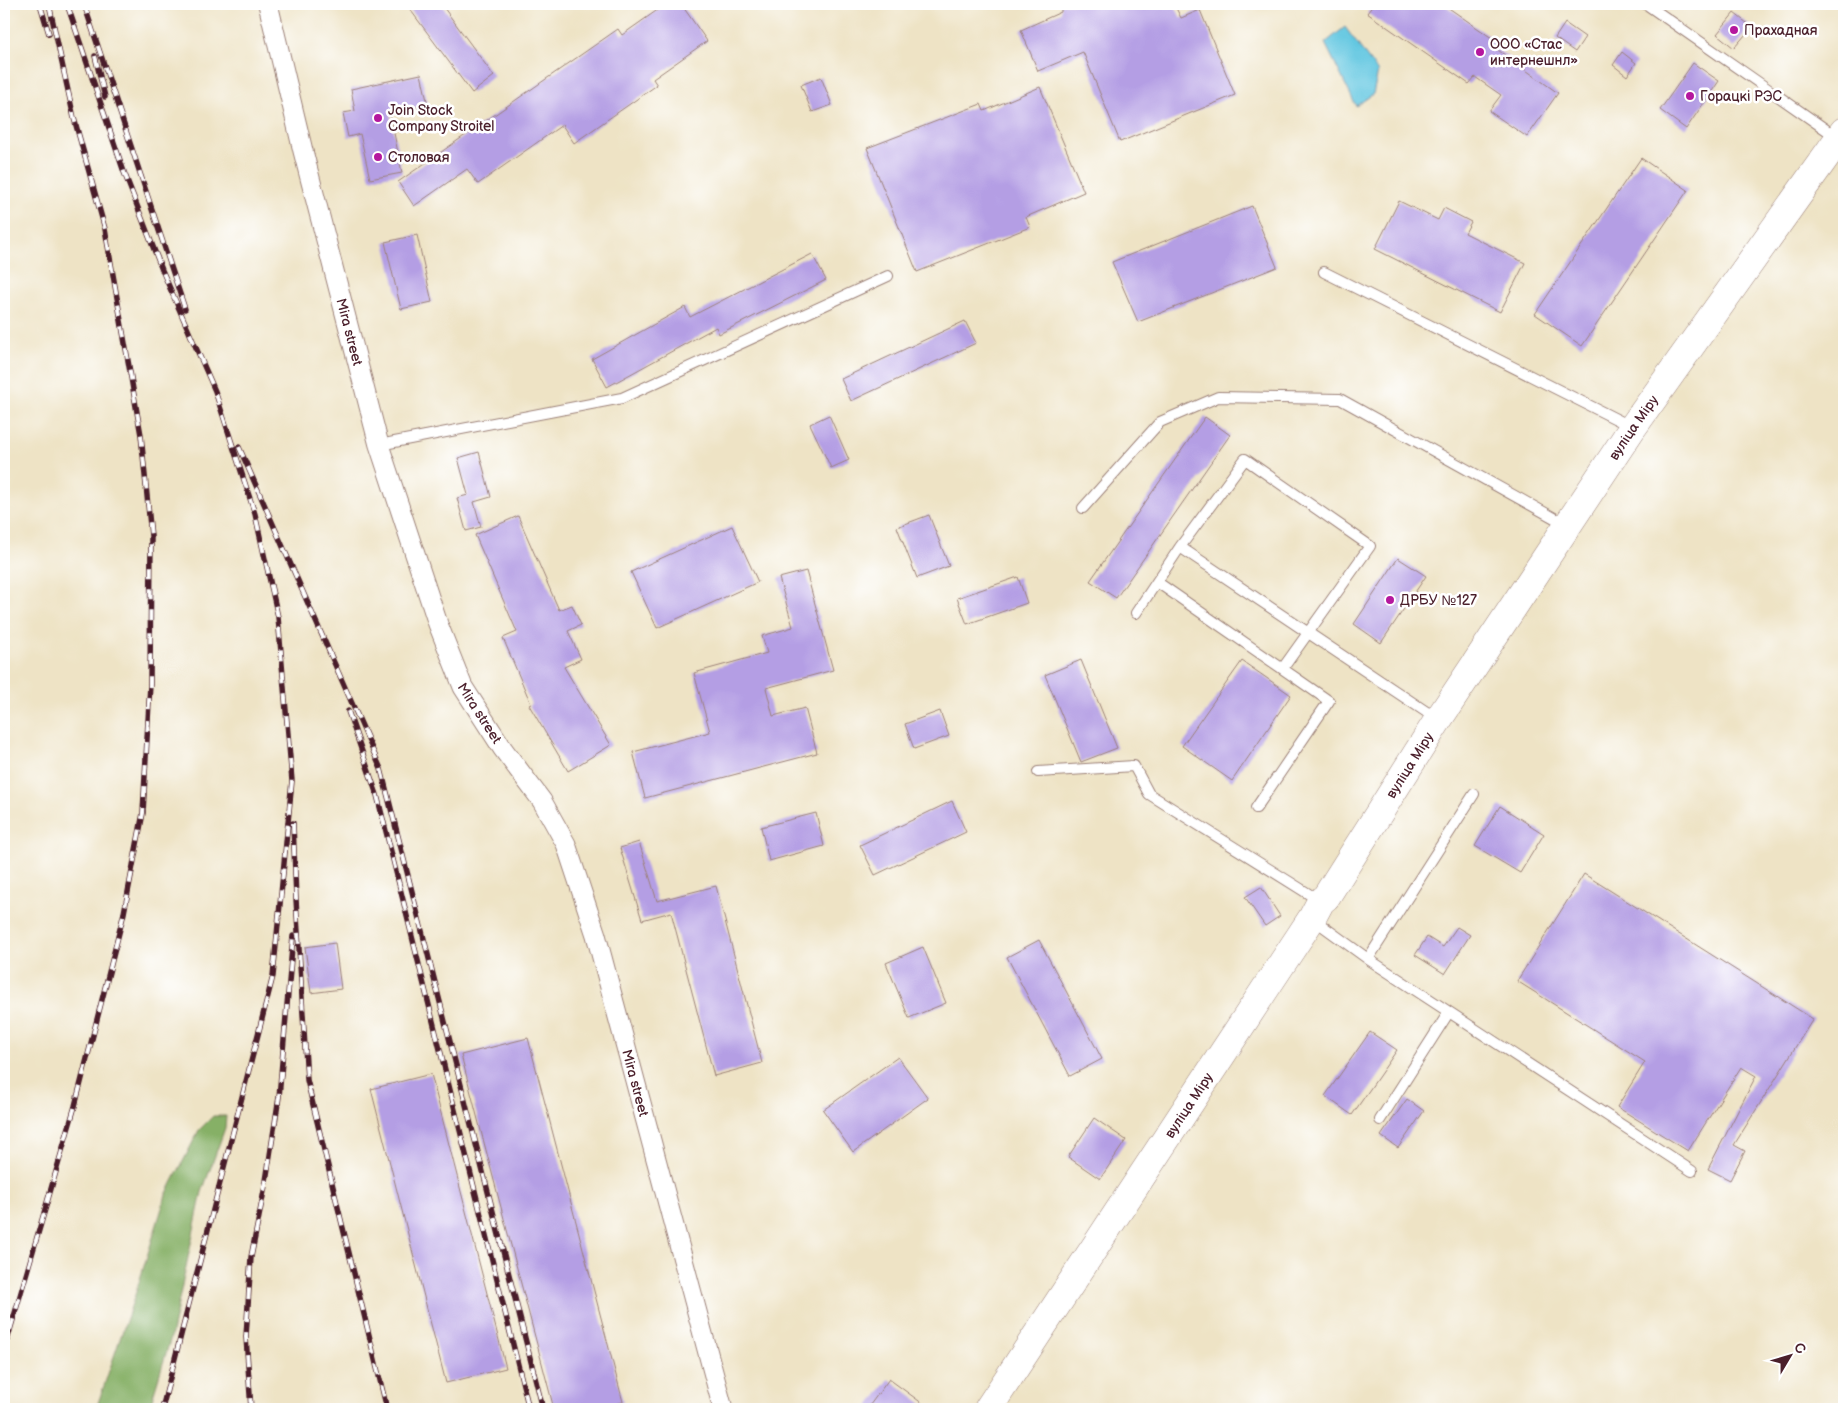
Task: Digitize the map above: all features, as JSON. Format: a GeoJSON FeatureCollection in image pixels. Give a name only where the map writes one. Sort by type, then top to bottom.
{"type":"FeatureCollection","features":[{"type":"Feature","properties":{"kind":"main road","name":"вуліца Міру"},"geometry":{"type":"LineString","coordinates":[[988,1409],[1326,897],[1438,720],[1633,427],[1842,135]]}},
{"type":"Feature","properties":{"kind":"street","name":"Mira street"},"geometry":{"type":"LineString","coordinates":[[268,4],[308,170],[379,445],[438,624],[463,687],[503,749],[542,801],[566,844],[596,935],[723,1409]]}},
{"type":"Feature","properties":{"kind":"lane"},"geometry":{"type":"LineString","coordinates":[[1646,4],[1842,135]]}},
{"type":"Feature","properties":{"kind":"lane"},"geometry":{"type":"LineString","coordinates":[[1324,272],[1633,427]]}},
{"type":"Feature","properties":{"kind":"lane"},"geometry":{"type":"LineString","coordinates":[[379,445],[622,398],[888,276]]}},
{"type":"Feature","properties":{"kind":"lane"},"geometry":{"type":"LineString","coordinates":[[1082,508],[1160,422],[1218,397],[1340,399],[1568,525]]}},
{"type":"Feature","properties":{"kind":"lane"},"geometry":{"type":"LineString","coordinates":[[1136,613],[1180,547],[1244,459],[1370,546],[1283,668]]}},
{"type":"Feature","properties":{"kind":"lane"},"geometry":{"type":"LineString","coordinates":[[1180,547],[1438,720]]}},
{"type":"Feature","properties":{"kind":"lane"},"geometry":{"type":"LineString","coordinates":[[1157,582],[1329,701],[1256,808]]}},
{"type":"Feature","properties":{"kind":"lane"},"geometry":{"type":"LineString","coordinates":[[1038,772],[1134,766],[1150,794],[1316,910],[1368,959],[1692,1171]]}},
{"type":"Feature","properties":{"kind":"lane"},"geometry":{"type":"LineString","coordinates":[[1368,959],[1474,794]]}},
{"type":"Feature","properties":{"kind":"lane"},"geometry":{"type":"LineString","coordinates":[[1380,1120],[1449,1012]]}},
{"type":"Feature","properties":{"kind":"green space"},"geometry":{"type":"Polygon","coordinates":[[[213,1116],[226,1116],[225,1128],[202,1192],[171,1337],[149,1409],[96,1409],[136,1292],[166,1195],[199,1130],[213,1116]]]}},
{"type":"Feature","properties":{"kind":"water"},"geometry":{"type":"Polygon","coordinates":[[[1345,27],[1378,72],[1373,94],[1356,106],[1325,43],[1345,27]]]}},
{"type":"Feature","properties":{"kind":"building"},"geometry":{"type":"Polygon","coordinates":[[[406,4],[441,4],[494,76],[472,93],[406,4]]]}},
{"type":"Feature","properties":{"kind":"building"},"geometry":{"type":"Polygon","coordinates":[[[666,4],[681,4],[707,41],[653,79],[657,85],[574,143],[562,125],[478,184],[467,169],[414,206],[398,182],[618,29],[622,35],[666,4]]]}},
{"type":"Feature","properties":{"kind":"building"},"geometry":{"type":"Polygon","coordinates":[[[1061,4],[1174,4],[1181,18],[1200,10],[1235,95],[1120,142],[1083,52],[1038,71],[1021,30],[1061,12],[1061,4]]]}},
{"type":"Feature","properties":{"kind":"building"},"geometry":{"type":"Polygon","coordinates":[[[1374,4],[1443,4],[1499,43],[1495,48],[1558,93],[1527,137],[1489,111],[1501,95],[1475,77],[1469,84],[1367,13],[1374,4]]]}},
{"type":"Feature","properties":{"kind":"building","name":"Прахадная"},"geometry":{"type":"Polygon","coordinates":[[[1734,13],[1752,27],[1734,48],[1717,34],[1734,13]]]}},
{"type":"Feature","properties":{"kind":"building"},"geometry":{"type":"Polygon","coordinates":[[[1565,23],[1585,37],[1575,52],[1555,38],[1565,23]]]}},
{"type":"Feature","properties":{"kind":"building"},"geometry":{"type":"Polygon","coordinates":[[[1622,52],[1636,63],[1627,76],[1613,65],[1622,52]]]}},
{"type":"Feature","properties":{"kind":"building","name":"Горацкі РЭС"},"geometry":{"type":"Polygon","coordinates":[[[1693,63],[1719,81],[1686,129],[1660,110],[1693,63]]]}},
{"type":"Feature","properties":{"kind":"building"},"geometry":{"type":"Polygon","coordinates":[[[421,74],[428,105],[390,113],[402,173],[370,179],[360,134],[348,137],[343,113],[355,111],[351,89],[421,74]]]}},
{"type":"Feature","properties":{"kind":"building"},"geometry":{"type":"Polygon","coordinates":[[[821,77],[832,105],[812,112],[801,85],[821,77]]]}},
{"type":"Feature","properties":{"kind":"building"},"geometry":{"type":"Polygon","coordinates":[[[1040,87],[1084,192],[1026,217],[1030,227],[917,272],[867,148],[981,104],[984,111],[1040,87]]]}},
{"type":"Feature","properties":{"kind":"building"},"geometry":{"type":"Polygon","coordinates":[[[1641,158],[1688,190],[1582,346],[1535,314],[1641,158]]]}},
{"type":"Feature","properties":{"kind":"building"},"geometry":{"type":"Polygon","coordinates":[[[1399,201],[1438,220],[1444,208],[1471,222],[1465,233],[1525,263],[1500,312],[1375,249],[1399,201]]]}},
{"type":"Feature","properties":{"kind":"building"},"geometry":{"type":"Polygon","coordinates":[[[1252,206],[1277,267],[1138,322],[1112,262],[1252,206]]]}},
{"type":"Feature","properties":{"kind":"building"},"geometry":{"type":"Polygon","coordinates":[[[417,235],[432,302],[401,309],[385,242],[417,235]]]}},
{"type":"Feature","properties":{"kind":"building"},"geometry":{"type":"Polygon","coordinates":[[[812,254],[826,280],[719,334],[716,327],[607,387],[592,359],[685,307],[690,317],[812,254]]]}},
{"type":"Feature","properties":{"kind":"building"},"geometry":{"type":"Polygon","coordinates":[[[965,321],[976,343],[851,401],[841,379],[965,321]]]}},
{"type":"Feature","properties":{"kind":"building"},"geometry":{"type":"Polygon","coordinates":[[[829,415],[849,460],[831,468],[810,424],[829,415]]]}},
{"type":"Feature","properties":{"kind":"building"},"geometry":{"type":"Polygon","coordinates":[[[1205,417],[1230,435],[1116,598],[1090,581],[1205,417]]]}},
{"type":"Feature","properties":{"kind":"building"},"geometry":{"type":"Polygon","coordinates":[[[479,452],[491,497],[474,502],[481,527],[466,531],[457,498],[468,495],[458,458],[479,452]]]}},
{"type":"Feature","properties":{"kind":"building"},"geometry":{"type":"Polygon","coordinates":[[[929,515],[949,566],[917,578],[897,527],[929,515]]]}},
{"type":"Feature","properties":{"kind":"building"},"geometry":{"type":"Polygon","coordinates":[[[518,516],[559,610],[572,605],[581,625],[568,631],[581,659],[564,667],[611,745],[568,771],[529,705],[531,704],[503,638],[517,632],[475,535],[518,516]]]}},
{"type":"Feature","properties":{"kind":"building"},"geometry":{"type":"Polygon","coordinates":[[[732,526],[758,582],[657,628],[631,572],[732,526]]]}},
{"type":"Feature","properties":{"kind":"building","name":"ДРБУ №127"},"geometry":{"type":"Polygon","coordinates":[[[1398,558],[1426,576],[1381,643],[1354,624],[1398,558]]]}},
{"type":"Feature","properties":{"kind":"building"},"geometry":{"type":"Polygon","coordinates":[[[806,571],[833,670],[766,688],[773,716],[805,708],[817,753],[645,798],[633,752],[710,732],[694,673],[767,653],[762,636],[793,627],[779,578],[806,571]]]}},
{"type":"Feature","properties":{"kind":"building"},"geometry":{"type":"Polygon","coordinates":[[[1018,577],[1027,603],[967,624],[957,598],[1018,577]]]}},
{"type":"Feature","properties":{"kind":"building"},"geometry":{"type":"Polygon","coordinates":[[[1081,660],[1117,748],[1081,762],[1045,675],[1081,660]]]}},
{"type":"Feature","properties":{"kind":"building"},"geometry":{"type":"Polygon","coordinates":[[[1242,661],[1291,695],[1232,781],[1182,746],[1242,661]]]}},
{"type":"Feature","properties":{"kind":"building"},"geometry":{"type":"Polygon","coordinates":[[[940,711],[949,736],[914,749],[905,724],[940,711]]]}},
{"type":"Feature","properties":{"kind":"building"},"geometry":{"type":"Polygon","coordinates":[[[952,801],[966,832],[875,875],[860,845],[952,801]]]}},
{"type":"Feature","properties":{"kind":"building"},"geometry":{"type":"Polygon","coordinates":[[[1500,806],[1544,834],[1520,873],[1475,846],[1500,806]]]}},
{"type":"Feature","properties":{"kind":"building"},"geometry":{"type":"Polygon","coordinates":[[[816,813],[824,846],[769,861],[761,827],[816,813]]]}},
{"type":"Feature","properties":{"kind":"building"},"geometry":{"type":"Polygon","coordinates":[[[639,842],[657,901],[716,886],[762,1063],[714,1076],[671,912],[642,920],[620,848],[639,842]]]}},
{"type":"Feature","properties":{"kind":"building"},"geometry":{"type":"Polygon","coordinates":[[[1584,874],[1813,1019],[1734,1145],[1745,1151],[1730,1180],[1708,1169],[1756,1076],[1741,1067],[1688,1151],[1617,1107],[1645,1062],[1517,981],[1584,874]]]}},
{"type":"Feature","properties":{"kind":"building"},"geometry":{"type":"Polygon","coordinates":[[[1261,887],[1280,916],[1265,926],[1245,897],[1261,887]]]}},
{"type":"Feature","properties":{"kind":"building"},"geometry":{"type":"Polygon","coordinates":[[[1457,927],[1470,935],[1445,974],[1415,955],[1427,937],[1443,947],[1457,927]]]}},
{"type":"Feature","properties":{"kind":"building"},"geometry":{"type":"Polygon","coordinates":[[[1039,940],[1102,1059],[1070,1076],[1007,957],[1039,940]]]}},
{"type":"Feature","properties":{"kind":"building"},"geometry":{"type":"Polygon","coordinates":[[[335,943],[341,989],[311,993],[305,947],[335,943]]]}},
{"type":"Feature","properties":{"kind":"building"},"geometry":{"type":"Polygon","coordinates":[[[923,947],[946,1003],[909,1018],[886,963],[923,947]]]}},
{"type":"Feature","properties":{"kind":"building"},"geometry":{"type":"Polygon","coordinates":[[[1370,1032],[1397,1050],[1352,1115],[1325,1096],[1370,1032]]]}},
{"type":"Feature","properties":{"kind":"building"},"geometry":{"type":"Polygon","coordinates":[[[528,1038],[623,1402],[594,1409],[554,1409],[461,1055],[528,1038]]]}},
{"type":"Feature","properties":{"kind":"building"},"geometry":{"type":"Polygon","coordinates":[[[898,1057],[928,1098],[853,1152],[823,1110],[898,1057]]]}},
{"type":"Feature","properties":{"kind":"building"},"geometry":{"type":"Polygon","coordinates":[[[431,1074],[506,1368],[446,1383],[371,1089],[431,1074]]]}},
{"type":"Feature","properties":{"kind":"building"},"geometry":{"type":"Polygon","coordinates":[[[1407,1099],[1424,1111],[1398,1148],[1381,1136],[1407,1099]]]}},
{"type":"Feature","properties":{"kind":"building"},"geometry":{"type":"Polygon","coordinates":[[[1094,1118],[1126,1140],[1100,1179],[1068,1157],[1094,1118]]]}},
{"type":"Feature","properties":{"kind":"building"},"geometry":{"type":"Polygon","coordinates":[[[889,1379],[930,1409],[867,1409],[889,1379]]]}},
{"type":"Feature","properties":{"kind":"railway"},"geometry":{"type":"LineString","coordinates":[[40,4],[49,34]]}},
{"type":"Feature","properties":{"kind":"railway"},"geometry":{"type":"LineString","coordinates":[[4,1351],[75,1106],[124,913],[143,813],[150,684],[151,536],[141,435],[105,229],[74,118],[49,4]]}},
{"type":"Feature","properties":{"kind":"railway"},"geometry":{"type":"LineString","coordinates":[[67,4],[124,172],[162,270],[215,391],[255,514],[278,617],[292,781],[273,976],[162,1409]]}},
{"type":"Feature","properties":{"kind":"railway"},"geometry":{"type":"LineString","coordinates":[[84,4],[185,309]]}},
{"type":"Feature","properties":{"kind":"railway"},"geometry":{"type":"LineString","coordinates":[[95,56],[105,97]]}},
{"type":"Feature","properties":{"kind":"railway"},"geometry":{"type":"LineString","coordinates":[[239,447],[381,769],[543,1409]]}},
{"type":"Feature","properties":{"kind":"railway"},"geometry":{"type":"LineString","coordinates":[[348,711],[377,795],[529,1409]]}},
{"type":"Feature","properties":{"kind":"railway"},"geometry":{"type":"LineString","coordinates":[[293,823],[307,1080],[387,1409]]}},
{"type":"Feature","properties":{"kind":"railway"},"geometry":{"type":"LineString","coordinates":[[251,1409],[246,1337],[251,1257],[266,1181],[279,1097],[293,936]]}},
{"type":"Feature","properties":{"kind":"place","name":"Прахадная"},"geometry":{"type":"Point","coordinates":[1734,30]}},
{"type":"Feature","properties":{"kind":"place","name":"ООО «Стас интернешнл»"},"geometry":{"type":"Point","coordinates":[1480,52]}},
{"type":"Feature","properties":{"kind":"place","name":"Горацкі РЭС"},"geometry":{"type":"Point","coordinates":[1690,96]}},
{"type":"Feature","properties":{"kind":"place","name":"Join Stock Company Stroitel"},"geometry":{"type":"Point","coordinates":[378,118]}},
{"type":"Feature","properties":{"kind":"place","name":"Столовая"},"geometry":{"type":"Point","coordinates":[378,157]}},
{"type":"Feature","properties":{"kind":"place","name":"ДРБУ №127"},"geometry":{"type":"Point","coordinates":[1390,600]}}]}
